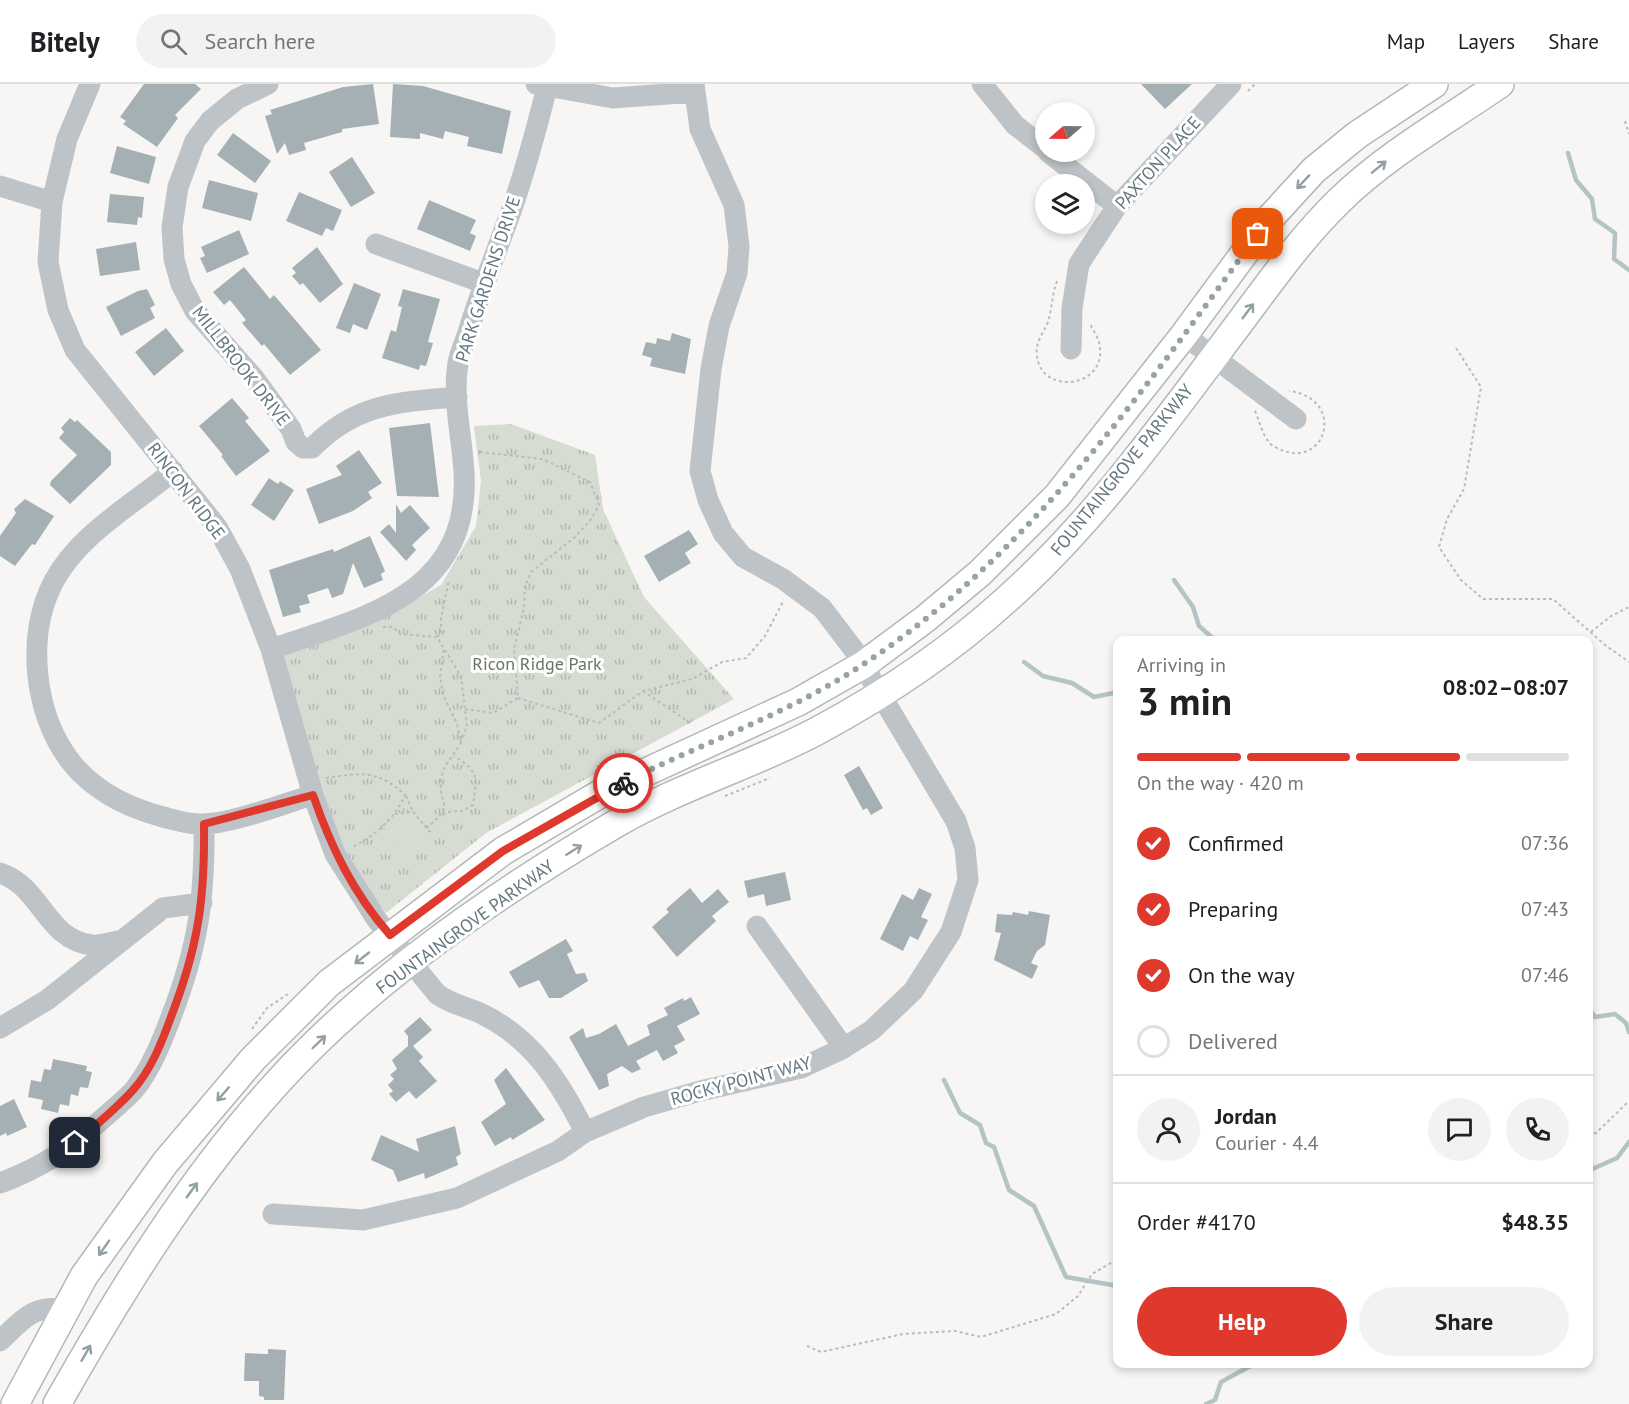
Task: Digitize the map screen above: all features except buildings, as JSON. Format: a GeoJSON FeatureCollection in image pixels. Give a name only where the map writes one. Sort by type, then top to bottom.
{"type":"FeatureCollection","features":[{"type":"Feature","properties":{"kind":"main road","name":"FOUNTAINGROVE PARKWAY"},"geometry":{"type":"LineString","coordinates":[[15,1404],[84,1276],[165,1162],[253,1059],[329,983],[503,851],[604,791],[798,702],[863,665],[980,573],[1058,496],[1184,335],[1270,217],[1314,170],[1357,135],[1434,84]]}},
{"type":"Feature","properties":{"kind":"main road","name":"FOUNTAINGROVE PARKWAY"},"geometry":{"type":"LineString","coordinates":[[57,1404],[118,1297],[173,1216],[237,1131],[278,1082],[353,1008],[411,962],[521,882],[622,820],[815,732],[880,694],[947,648],[1005,601],[1056,552],[1086,519],[1213,358],[1299,243],[1341,199],[1382,165],[1500,84]]}},
{"type":"Feature","properties":{"kind":"street","name":"RINCON RIDGE"},"geometry":{"type":"LineString","coordinates":[[90,84],[67,139],[52,202],[48,262],[58,310],[75,350],[217,527],[234,558],[270,649],[311,787],[335,854],[360,897],[426,982],[449,1003],[484,1015],[522,1040],[547,1066],[585,1132]]}},
{"type":"Feature","properties":{"kind":"street","name":"MILLBROOK DRIVE"},"geometry":{"type":"LineString","coordinates":[[268,84],[237,99],[210,121],[195,141],[178,187],[172,227],[174,259],[181,284],[195,311],[254,378],[291,429],[296,442],[303,448],[312,448],[325,435],[350,420],[389,403],[457,397]]}},
{"type":"Feature","properties":{"kind":"street"},"geometry":{"type":"LineString","coordinates":[[982,84],[1015,125],[1035,141]]}},
{"type":"Feature","properties":{"kind":"street"},"geometry":{"type":"LineString","coordinates":[[541,85],[613,98],[695,88]]}},
{"type":"Feature","properties":{"kind":"street","name":"PARK GARDENS DRIVE"},"geometry":{"type":"LineString","coordinates":[[270,649],[388,606],[424,581],[442,562],[456,541],[465,504],[457,397],[458,363],[483,283],[509,215],[541,85]]}},
{"type":"Feature","properties":{"kind":"street","name":"PAXTON PLACE"},"geometry":{"type":"LineString","coordinates":[[1071,349],[1072,308],[1079,264],[1117,206],[1239,87]]}},
{"type":"Feature","properties":{"kind":"street","name":"ROCKY POINT WAY"},"geometry":{"type":"LineString","coordinates":[[273,1214],[363,1220],[457,1198],[558,1151],[585,1132],[644,1107],[801,1068],[844,1048],[872,1030],[913,991],[951,932],[968,880],[965,848],[956,821],[863,665],[822,608],[783,579],[743,558],[723,533],[700,471],[711,369],[719,326],[737,273],[739,246],[734,205],[700,129],[695,88]]}},
{"type":"Feature","properties":{"kind":"street"},"geometry":{"type":"LineString","coordinates":[[1062,162],[1117,206]]}},
{"type":"Feature","properties":{"kind":"street"},"geometry":{"type":"LineString","coordinates":[[0,186],[52,202]]}},
{"type":"Feature","properties":{"kind":"street"},"geometry":{"type":"LineString","coordinates":[[376,244],[483,283]]}},
{"type":"Feature","properties":{"kind":"street"},"geometry":{"type":"LineString","coordinates":[[1184,335],[1296,419]]}},
{"type":"Feature","properties":{"kind":"street"},"geometry":{"type":"LineString","coordinates":[[173,471],[97,529],[53,581],[41,614],[37,651],[38,680],[47,714],[71,762],[102,791],[138,811],[204,824],[311,787]]}},
{"type":"Feature","properties":{"kind":"street"},"geometry":{"type":"LineString","coordinates":[[0,1183],[24,1174],[62,1154],[134,1089],[161,1045],[187,977],[196,942],[202,903],[204,824]]}},
{"type":"Feature","properties":{"kind":"street"},"geometry":{"type":"LineString","coordinates":[[0,873],[18,880],[67,939],[93,946],[120,940]]}},
{"type":"Feature","properties":{"kind":"street"},"geometry":{"type":"LineString","coordinates":[[0,1028],[47,1000],[163,908],[202,903]]}},
{"type":"Feature","properties":{"kind":"street"},"geometry":{"type":"LineString","coordinates":[[757,926],[844,1048]]}},
{"type":"Feature","properties":{"kind":"street"},"geometry":{"type":"LineString","coordinates":[[0,1341],[29,1313],[52,1307],[66,1309]]}},
{"type":"Feature","properties":{"kind":"path"},"geometry":{"type":"LineString","coordinates":[[1239,87],[1255,84]]}},
{"type":"Feature","properties":{"kind":"path"},"geometry":{"type":"LineString","coordinates":[[1625,121],[1629,134]]}},
{"type":"Feature","properties":{"kind":"path"},"geometry":{"type":"LineString","coordinates":[[1044,373],[1055,380],[1068,383],[1082,380],[1094,371],[1101,351],[1087,316]]}},
{"type":"Feature","properties":{"kind":"path"},"geometry":{"type":"LineString","coordinates":[[1456,348],[1481,387],[1464,489],[1447,519],[1439,546],[1461,580],[1483,599],[1553,599],[1629,662]]}},
{"type":"Feature","properties":{"kind":"path"},"geometry":{"type":"LineString","coordinates":[[463,456],[482,452],[542,459],[590,482],[597,493],[599,505],[590,521],[531,572],[526,580],[524,608],[514,649],[518,698]]}},
{"type":"Feature","properties":{"kind":"path"},"geometry":{"type":"LineString","coordinates":[[437,637],[441,633],[446,590],[452,574]]}},
{"type":"Feature","properties":{"kind":"path"},"geometry":{"type":"LineString","coordinates":[[778,595],[790,603]]}},
{"type":"Feature","properties":{"kind":"path"},"geometry":{"type":"LineString","coordinates":[[465,709],[493,713],[518,698],[599,723],[643,691],[692,679],[722,662],[746,658],[765,636],[784,599]]}},
{"type":"Feature","properties":{"kind":"path"},"geometry":{"type":"LineString","coordinates":[[1591,632],[1611,616],[1629,607]]}},
{"type":"Feature","properties":{"kind":"path"},"geometry":{"type":"LineString","coordinates":[[377,627],[393,627],[400,634],[437,637]]}},
{"type":"Feature","properties":{"kind":"path"},"geometry":{"type":"LineString","coordinates":[[437,637],[444,649],[448,650],[461,676],[467,726],[454,756],[442,773],[444,810],[440,818]]}},
{"type":"Feature","properties":{"kind":"path"},"geometry":{"type":"LineString","coordinates":[[444,649],[440,676],[461,742]]}},
{"type":"Feature","properties":{"kind":"path"},"geometry":{"type":"LineString","coordinates":[[643,691],[692,724]]}},
{"type":"Feature","properties":{"kind":"path"},"geometry":{"type":"LineString","coordinates":[[682,729],[701,720]]}},
{"type":"Feature","properties":{"kind":"path"},"geometry":{"type":"LineString","coordinates":[[426,828],[447,812],[462,811],[473,805],[478,783],[470,766],[454,756]]}},
{"type":"Feature","properties":{"kind":"path"},"geometry":{"type":"LineString","coordinates":[[311,787],[364,773],[393,784],[405,795],[413,812],[431,832]]}},
{"type":"Feature","properties":{"kind":"path"},"geometry":{"type":"LineString","coordinates":[[717,799],[748,789],[778,773]]}},
{"type":"Feature","properties":{"kind":"path"},"geometry":{"type":"LineString","coordinates":[[335,854],[364,841],[395,814],[405,795]]}},
{"type":"Feature","properties":{"kind":"path"},"geometry":{"type":"LineString","coordinates":[[395,814],[413,812]]}},
{"type":"Feature","properties":{"kind":"path"},"geometry":{"type":"LineString","coordinates":[[1593,1133],[1629,1101]]}},
{"type":"Feature","properties":{"kind":"path"},"geometry":{"type":"LineString","coordinates":[[807,1346],[821,1352],[903,1334],[955,1331],[981,1337],[1056,1314],[1078,1296],[1092,1274],[1113,1262]]}},
{"type":"Feature","properties":{"kind":"green space","name":"Ricon Ridge Park"},"geometry":{"type":"Polygon","coordinates":[[[511,424],[595,455],[603,509],[644,597],[734,699],[486,833],[386,913],[360,880],[335,835],[280,652],[378,620],[441,585],[476,526],[481,481],[474,426],[511,424]]]}},
{"type":"Feature","properties":{"kind":"green space"},"geometry":{"type":"Polygon","coordinates":[[[401,812],[414,813],[428,830],[406,852],[383,826],[401,812]]]}},
{"type":"Feature","properties":{"kind":"waterway"},"geometry":{"type":"LineString","coordinates":[[1568,153],[1576,180],[1592,199],[1595,219],[1615,233],[1614,259],[1629,270]]}},
{"type":"Feature","properties":{"kind":"waterway"},"geometry":{"type":"LineString","coordinates":[[1174,580],[1193,607],[1199,626],[1210,636]]}},
{"type":"Feature","properties":{"kind":"waterway"},"geometry":{"type":"LineString","coordinates":[[1024,662],[1043,676],[1072,683],[1094,697],[1113,693]]}},
{"type":"Feature","properties":{"kind":"waterway"},"geometry":{"type":"LineString","coordinates":[[1593,1014],[1595,1017],[1615,1014],[1626,1023],[1629,1032]]}},
{"type":"Feature","properties":{"kind":"waterway"},"geometry":{"type":"LineString","coordinates":[[944,1080],[960,1113],[980,1125],[986,1143],[994,1147],[1009,1190],[1034,1206],[1066,1277],[1113,1285]]}},
{"type":"Feature","properties":{"kind":"waterway"},"geometry":{"type":"LineString","coordinates":[[1593,1169],[1617,1158],[1629,1142]]}},
{"type":"Feature","properties":{"kind":"waterway"},"geometry":{"type":"LineString","coordinates":[[1206,1404],[1215,1400],[1221,1382],[1247,1368]]}},
{"type":"Feature","properties":{"kind":"way so far"},"geometry":{"type":"LineString","coordinates":[[623,783],[670,759],[798,702],[863,665],[925,619],[980,573],[1058,496],[1184,335],[1258,234]]}},
{"type":"Feature","properties":{"kind":"route"},"geometry":{"type":"LineString","coordinates":[[75,1143],[134,1089],[161,1045],[187,977],[196,942],[202,903],[204,824],[313,795],[335,854],[346,874],[376,920],[390,935],[503,851],[604,791],[623,783]]}}]}
